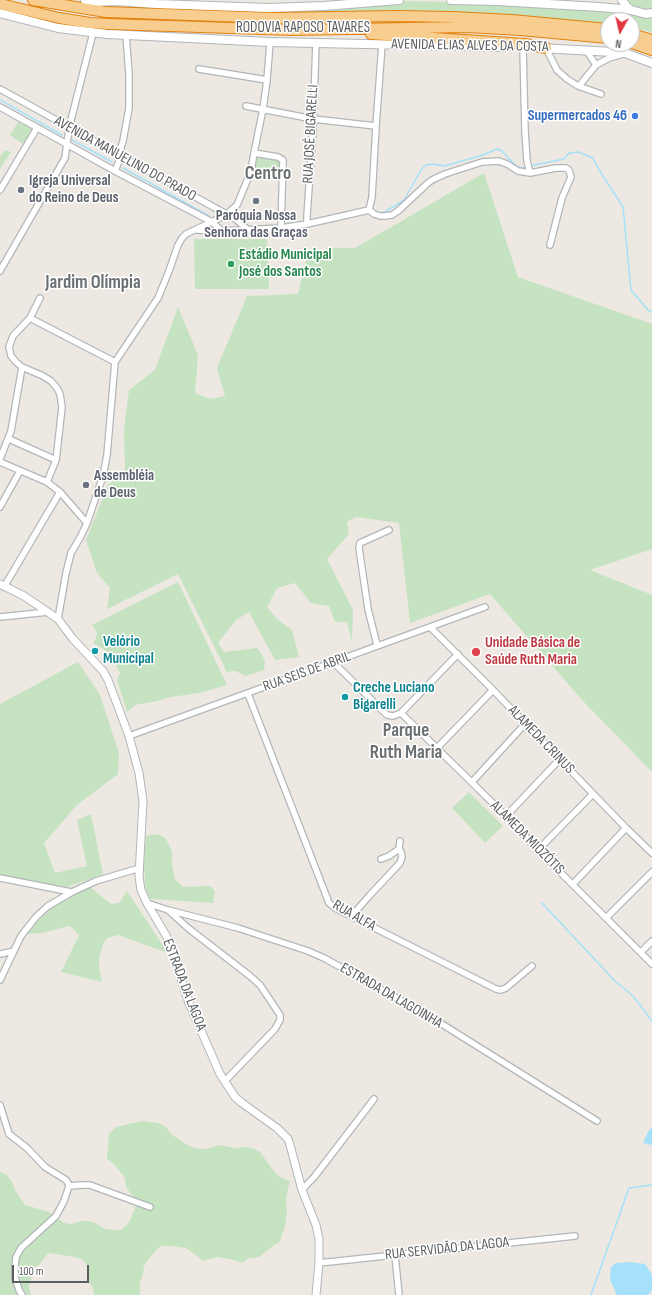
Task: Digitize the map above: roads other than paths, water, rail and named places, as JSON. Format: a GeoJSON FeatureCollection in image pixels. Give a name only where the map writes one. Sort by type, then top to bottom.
{"type":"FeatureCollection","features":[{"type":"Feature","properties":{"kind":"highway","name":"RODOVIA RAPOSO TAVARES"},"geometry":{"type":"LineString","coordinates":[[33,0],[106,12],[273,18],[397,16],[452,17],[600,28]]}},
{"type":"Feature","properties":{"kind":"highway","name":"RODOVIA RAPOSO TAVARES"},"geometry":{"type":"LineString","coordinates":[[0,4],[59,18],[90,23],[245,29],[330,30],[467,27],[600,37]]}},
{"type":"Feature","properties":{"kind":"highway"},"geometry":{"type":"LineString","coordinates":[[245,29],[304,34],[358,34],[416,37],[526,44],[546,48]]}},
{"type":"Feature","properties":{"kind":"highway"},"geometry":{"type":"LineString","coordinates":[[640,33],[652,35]]}},
{"type":"Feature","properties":{"kind":"highway"},"geometry":{"type":"LineString","coordinates":[[640,35],[652,40]]}},
{"type":"Feature","properties":{"kind":"highway"},"geometry":{"type":"LineString","coordinates":[[640,46],[652,50]]}},
{"type":"Feature","properties":{"kind":"main road"},"geometry":{"type":"LineString","coordinates":[[85,0],[95,2],[116,0],[156,4],[242,4],[268,8],[303,4],[399,0]]}},
{"type":"Feature","properties":{"kind":"main road"},"geometry":{"type":"LineString","coordinates":[[451,0],[520,1],[631,10],[646,14],[652,13]]}},
{"type":"Feature","properties":{"kind":"main road"},"geometry":{"type":"LineString","coordinates":[[599,7],[615,4],[621,0],[631,10]]}},
{"type":"Feature","properties":{"kind":"main road","name":"AVENIDA ELIAS ALVES DA COSTA"},"geometry":{"type":"LineString","coordinates":[[0,13],[58,28],[93,33],[270,42],[586,49],[625,53],[652,63]]}},
{"type":"Feature","properties":{"kind":"street"},"geometry":{"type":"LineString","coordinates":[[0,271],[65,158],[68,128],[93,33]]}},
{"type":"Feature","properties":{"kind":"street"},"geometry":{"type":"LineString","coordinates":[[115,171],[121,156],[121,147],[129,108],[129,74],[126,35]]}},
{"type":"Feature","properties":{"kind":"street"},"geometry":{"type":"LineString","coordinates":[[58,619],[71,553],[87,523],[106,462],[115,362],[158,298],[182,238],[186,234],[226,215],[235,208],[251,171],[263,109],[270,42]]}},
{"type":"Feature","properties":{"kind":"street","name":"RUA JOSÉ BIGARELLI"},"geometry":{"type":"LineString","coordinates":[[307,224],[316,43]]}},
{"type":"Feature","properties":{"kind":"street"},"geometry":{"type":"LineString","coordinates":[[369,210],[372,197],[382,44]]}},
{"type":"Feature","properties":{"kind":"street"},"geometry":{"type":"LineString","coordinates":[[524,48],[525,131],[529,171]]}},
{"type":"Feature","properties":{"kind":"street"},"geometry":{"type":"LineString","coordinates":[[546,48],[557,70],[567,79],[579,86],[600,94]]}},
{"type":"Feature","properties":{"kind":"street"},"geometry":{"type":"LineString","coordinates":[[586,49],[596,65]]}},
{"type":"Feature","properties":{"kind":"street"},"geometry":{"type":"LineString","coordinates":[[579,86],[596,65],[609,58],[625,53]]}},
{"type":"Feature","properties":{"kind":"street"},"geometry":{"type":"LineString","coordinates":[[199,70],[267,80]]}},
{"type":"Feature","properties":{"kind":"street","name":"AVENIDA MANUELINO DO PRADO"},"geometry":{"type":"LineString","coordinates":[[0,89],[68,128],[237,220],[248,230]]}},
{"type":"Feature","properties":{"kind":"street"},"geometry":{"type":"LineString","coordinates":[[246,106],[313,119],[376,126]]}},
{"type":"Feature","properties":{"kind":"street","name":"AVENIDA MANUELINO DO PRADO"},"geometry":{"type":"LineString","coordinates":[[0,108],[212,222],[222,230]]}},
{"type":"Feature","properties":{"kind":"street"},"geometry":{"type":"LineString","coordinates":[[0,190],[37,128]]}},
{"type":"Feature","properties":{"kind":"street"},"geometry":{"type":"LineString","coordinates":[[254,153],[278,157],[283,160],[281,228]]}},
{"type":"Feature","properties":{"kind":"street"},"geometry":{"type":"LineString","coordinates":[[369,210],[380,216],[392,215],[434,179],[482,162],[499,161],[518,171],[566,168],[571,173],[571,177],[562,198],[550,245]]}},
{"type":"Feature","properties":{"kind":"street"},"geometry":{"type":"LineString","coordinates":[[194,230],[248,230],[281,228],[307,224],[369,210]]}},
{"type":"Feature","properties":{"kind":"street"},"geometry":{"type":"LineString","coordinates":[[40,298],[30,318],[13,336],[9,347],[11,356],[22,367],[43,376],[57,388],[60,394],[62,407],[59,443],[56,460],[47,482]]}},
{"type":"Feature","properties":{"kind":"street"},"geometry":{"type":"LineString","coordinates":[[30,318],[115,362]]}},
{"type":"Feature","properties":{"kind":"street"},"geometry":{"type":"LineString","coordinates":[[0,459],[9,439],[22,367]]}},
{"type":"Feature","properties":{"kind":"street"},"geometry":{"type":"LineString","coordinates":[[9,439],[56,460]]}},
{"type":"Feature","properties":{"kind":"street"},"geometry":{"type":"LineString","coordinates":[[0,462],[47,482],[60,492],[87,523]]}},
{"type":"Feature","properties":{"kind":"street"},"geometry":{"type":"LineString","coordinates":[[0,507],[20,471]]}},
{"type":"Feature","properties":{"kind":"street"},"geometry":{"type":"LineString","coordinates":[[2,586],[60,492]]}},
{"type":"Feature","properties":{"kind":"street"},"geometry":{"type":"LineString","coordinates":[[377,645],[368,608],[359,548],[360,544],[389,530]]}},
{"type":"Feature","properties":{"kind":"street","name":"ESTRADA DA LAGOA"},"geometry":{"type":"LineString","coordinates":[[2,586],[24,596],[58,619],[73,639],[103,671],[129,736],[138,766],[143,801],[139,883],[141,890],[171,944],[189,1003],[224,1081],[242,1103],[277,1128],[288,1139],[302,1190],[316,1225],[319,1239],[319,1263],[316,1295]]}},
{"type":"Feature","properties":{"kind":"street","name":"RUA SEIS DE ABRIL"},"geometry":{"type":"LineString","coordinates":[[129,736],[334,663],[377,645],[485,607]]}},
{"type":"Feature","properties":{"kind":"street"},"geometry":{"type":"LineString","coordinates":[[0,617],[49,612]]}},
{"type":"Feature","properties":{"kind":"street","name":"ALAMEDA CRINUS"},"geometry":{"type":"LineString","coordinates":[[430,627],[652,853]]}},
{"type":"Feature","properties":{"kind":"street"},"geometry":{"type":"LineString","coordinates":[[334,663],[387,715],[393,716],[401,713],[458,654]]}},
{"type":"Feature","properties":{"kind":"street"},"geometry":{"type":"LineString","coordinates":[[437,748],[493,690]]}},
{"type":"Feature","properties":{"kind":"street","name":"RUA ALFA"},"geometry":{"type":"LineString","coordinates":[[248,694],[329,903],[345,913],[496,989],[501,990],[506,988],[532,966]]}},
{"type":"Feature","properties":{"kind":"street","name":"ALAMEDA MIOZÓTIS"},"geometry":{"type":"LineString","coordinates":[[401,713],[472,782],[652,964]]}},
{"type":"Feature","properties":{"kind":"street"},"geometry":{"type":"LineString","coordinates":[[472,782],[525,724]]}},
{"type":"Feature","properties":{"kind":"street"},"geometry":{"type":"LineString","coordinates":[[506,816],[560,759]]}},
{"type":"Feature","properties":{"kind":"street"},"geometry":{"type":"LineString","coordinates":[[538,850],[593,794]]}},
{"type":"Feature","properties":{"kind":"street"},"geometry":{"type":"LineString","coordinates":[[573,884],[626,828]]}},
{"type":"Feature","properties":{"kind":"street"},"geometry":{"type":"LineString","coordinates":[[345,913],[356,911],[400,863],[402,857],[402,852],[399,849],[400,841]]}},
{"type":"Feature","properties":{"kind":"street"},"geometry":{"type":"LineString","coordinates":[[381,859],[389,856],[399,849]]}},
{"type":"Feature","properties":{"kind":"street"},"geometry":{"type":"LineString","coordinates":[[0,980],[21,936],[36,917],[48,906],[72,892],[96,881],[140,868]]}},
{"type":"Feature","properties":{"kind":"street"},"geometry":{"type":"LineString","coordinates":[[606,918],[652,872]]}},
{"type":"Feature","properties":{"kind":"street"},"geometry":{"type":"LineString","coordinates":[[0,878],[72,892]]}},
{"type":"Feature","properties":{"kind":"street","name":"ESTRADA DA LAGOINHA"},"geometry":{"type":"LineString","coordinates":[[147,903],[238,928],[308,951],[324,958],[429,1016],[597,1121]]}},
{"type":"Feature","properties":{"kind":"street"},"geometry":{"type":"LineString","coordinates":[[168,910],[188,928],[260,985],[280,1015],[279,1025],[224,1081]]}},
{"type":"Feature","properties":{"kind":"street"},"geometry":{"type":"LineString","coordinates":[[641,952],[652,941]]}},
{"type":"Feature","properties":{"kind":"street"},"geometry":{"type":"LineString","coordinates":[[0,954],[14,951]]}},
{"type":"Feature","properties":{"kind":"street"},"geometry":{"type":"LineString","coordinates":[[302,1190],[315,1176],[374,1100]]}},
{"type":"Feature","properties":{"kind":"street"},"geometry":{"type":"LineString","coordinates":[[0,1105],[9,1134],[27,1148],[44,1167],[66,1180],[69,1186],[66,1197],[59,1211],[49,1223],[21,1248],[16,1257],[15,1277],[22,1295]]}},
{"type":"Feature","properties":{"kind":"street"},"geometry":{"type":"LineString","coordinates":[[69,1186],[84,1184],[90,1185],[150,1207]]}},
{"type":"Feature","properties":{"kind":"street","name":"RUA SERVIDÃO DA LAGOA"},"geometry":{"type":"LineString","coordinates":[[319,1263],[575,1236]]}},
{"type":"Feature","properties":{"kind":"street"},"geometry":{"type":"LineString","coordinates":[[395,1255],[399,1295]]}},
{"type":"Feature","properties":{"kind":"water"},"geometry":{"type":"Polygon","coordinates":[[[652,1127],[652,1145],[643,1143],[648,1132],[652,1127]]]}},
{"type":"Feature","properties":{"kind":"water"},"geometry":{"type":"Polygon","coordinates":[[[629,1262],[645,1264],[652,1275],[652,1290],[648,1295],[617,1295],[610,1280],[611,1267],[616,1263],[629,1262]]]}},
{"type":"Feature","properties":{"kind":"waterway"},"geometry":{"type":"LineString","coordinates":[[0,100],[62,135]]}},
{"type":"Feature","properties":{"kind":"waterway"},"geometry":{"type":"LineString","coordinates":[[72,140],[112,162]]}},
{"type":"Feature","properties":{"kind":"waterway"},"geometry":{"type":"LineString","coordinates":[[378,213],[385,212],[404,200],[421,170],[426,165],[432,164],[444,166],[480,156],[497,149],[502,151],[516,166],[521,168],[527,167]]}},
{"type":"Feature","properties":{"kind":"waterway"},"geometry":{"type":"LineString","coordinates":[[530,166],[564,159],[569,153],[578,152],[593,158],[623,207],[631,290],[648,310],[652,312]]}},
{"type":"Feature","properties":{"kind":"waterway"},"geometry":{"type":"LineString","coordinates":[[123,168],[209,216]]}},
{"type":"Feature","properties":{"kind":"waterway"},"geometry":{"type":"LineString","coordinates":[[542,903],[614,980],[633,996],[652,1021]]}},
{"type":"Feature","properties":{"kind":"waterway"},"geometry":{"type":"LineString","coordinates":[[591,1295],[629,1188],[652,1185]]}},
{"type":"Feature","properties":{"kind":"place","name":"Supermercados 46"},"geometry":{"type":"Point","coordinates":[635,116]}},
{"type":"Feature","properties":{"kind":"place","name":"Igreja Universal do Reino de Deus"},"geometry":{"type":"Point","coordinates":[21,190]}},
{"type":"Feature","properties":{"kind":"place","name":"Paróquia Nossa Senhora das Graças"},"geometry":{"type":"Point","coordinates":[256,201]}},
{"type":"Feature","properties":{"kind":"place","name":"Estádio Municipal José dos Santos"},"geometry":{"type":"Point","coordinates":[231,264]}},
{"type":"Feature","properties":{"kind":"place","name":"Assembléia de Deus"},"geometry":{"type":"Point","coordinates":[86,485]}},
{"type":"Feature","properties":{"kind":"place","name":"Velório Municipal"},"geometry":{"type":"Point","coordinates":[95,651]}},
{"type":"Feature","properties":{"kind":"place","name":"Unidade Básica de Saúde Ruth Maria"},"geometry":{"type":"Point","coordinates":[476,652]}},
{"type":"Feature","properties":{"kind":"place","name":"Creche Luciano Bigarelli"},"geometry":{"type":"Point","coordinates":[345,697]}},
{"type":"Feature","properties":{"kind":"district","name":"Centro"},"geometry":{"type":"Point","coordinates":[268,174]}},
{"type":"Feature","properties":{"kind":"district","name":"Jardim Olímpia"},"geometry":{"type":"Point","coordinates":[93,283]}},
{"type":"Feature","properties":{"kind":"district","name":"Parque Ruth Maria"},"geometry":{"type":"Point","coordinates":[406,742]}}]}
